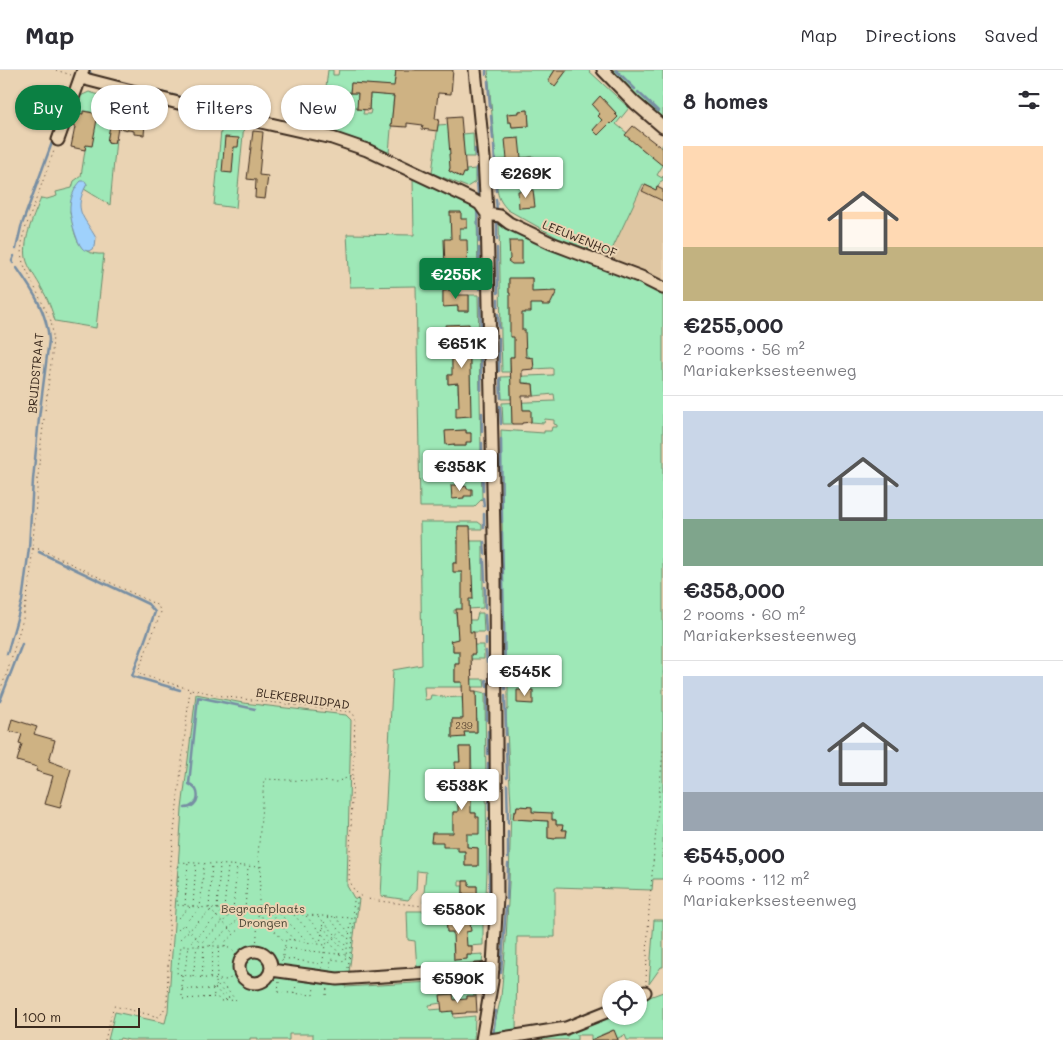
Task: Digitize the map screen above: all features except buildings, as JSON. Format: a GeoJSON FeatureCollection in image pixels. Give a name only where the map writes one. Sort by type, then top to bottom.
{"type":"FeatureCollection","features":[{"type":"Feature","properties":{"kind":"street"},"geometry":{"type":"LineString","coordinates":[[475,70],[484,158],[487,214],[495,579],[497,905],[493,969],[482,1040]]}},
{"type":"Feature","properties":{"kind":"street"},"geometry":{"type":"LineString","coordinates":[[603,70],[663,128]]}},
{"type":"Feature","properties":{"kind":"street"},"geometry":{"type":"LineString","coordinates":[[58,140],[82,74]]}},
{"type":"Feature","properties":{"kind":"street","name":"LEEUWENHOF"},"geometry":{"type":"LineString","coordinates":[[82,74],[186,104],[332,138],[367,150],[473,200],[480,204],[487,214],[500,216],[509,223],[551,243],[641,277],[663,288]]}},
{"type":"Feature","properties":{"kind":"street"},"geometry":{"type":"LineString","coordinates":[[251,951],[261,952],[269,959],[271,965],[269,976],[260,983],[254,984],[244,979],[240,975],[238,965],[243,956],[251,951]]}},
{"type":"Feature","properties":{"kind":"street"},"geometry":{"type":"LineString","coordinates":[[271,970],[324,978],[346,979],[493,969]]}},
{"type":"Feature","properties":{"kind":"street"},"geometry":{"type":"LineString","coordinates":[[490,1040],[566,1028],[602,1014]]}},
{"type":"Feature","properties":{"kind":"path"},"geometry":{"type":"LineString","coordinates":[[56,70],[82,74]]}},
{"type":"Feature","properties":{"kind":"path","name":"BRUIDSTRAAT"},"geometry":{"type":"LineString","coordinates":[[0,690],[23,619],[30,580],[53,334],[51,321],[23,263],[21,253],[23,235],[58,140]]}},
{"type":"Feature","properties":{"kind":"path","name":"BLEKEBRUIDPAD"},"geometry":{"type":"LineString","coordinates":[[33,549],[40,549],[158,606],[161,612],[139,668],[139,672],[142,675],[227,697],[352,712],[355,717],[349,879],[358,894]]}},
{"type":"Feature","properties":{"kind":"path"},"geometry":{"type":"LineString","coordinates":[[106,1040],[114,1006],[159,1017],[167,1004],[171,859],[190,688]]}},
{"type":"Feature","properties":{"kind":"path"},"geometry":{"type":"LineString","coordinates":[[643,980],[663,750]]}},
{"type":"Feature","properties":{"kind":"path"},"geometry":{"type":"LineString","coordinates":[[256,950],[261,867],[258,856],[264,779],[336,782],[353,775]]}},
{"type":"Feature","properties":{"kind":"path"},"geometry":{"type":"LineString","coordinates":[[261,867],[179,862],[177,905],[210,909],[352,918]]}},
{"type":"Feature","properties":{"kind":"path"},"geometry":{"type":"LineString","coordinates":[[185,906],[188,862]]}},
{"type":"Feature","properties":{"kind":"path"},"geometry":{"type":"LineString","coordinates":[[193,907],[196,863]]}},
{"type":"Feature","properties":{"kind":"path"},"geometry":{"type":"LineString","coordinates":[[178,930],[200,908],[204,863]]}},
{"type":"Feature","properties":{"kind":"path"},"geometry":{"type":"LineString","coordinates":[[180,939],[210,909],[212,864]]}},
{"type":"Feature","properties":{"kind":"path"},"geometry":{"type":"LineString","coordinates":[[217,909],[220,864]]}},
{"type":"Feature","properties":{"kind":"path"},"geometry":{"type":"LineString","coordinates":[[218,980],[236,1000],[220,1001],[217,997],[182,999],[183,976],[188,946],[224,910],[228,865]]}},
{"type":"Feature","properties":{"kind":"path"},"geometry":{"type":"LineString","coordinates":[[232,910],[237,866]]}},
{"type":"Feature","properties":{"kind":"path"},"geometry":{"type":"LineString","coordinates":[[210,946],[246,911],[248,866]]}},
{"type":"Feature","properties":{"kind":"path"},"geometry":{"type":"LineString","coordinates":[[346,979],[358,894],[363,898],[378,901],[423,906],[497,905]]}},
{"type":"Feature","properties":{"kind":"path"},"geometry":{"type":"LineString","coordinates":[[324,978],[331,959],[345,961],[354,902],[357,900]]}},
{"type":"Feature","properties":{"kind":"path"},"geometry":{"type":"LineString","coordinates":[[178,918],[190,907]]}},
{"type":"Feature","properties":{"kind":"path"},"geometry":{"type":"LineString","coordinates":[[210,909],[235,934]]}},
{"type":"Feature","properties":{"kind":"path"},"geometry":{"type":"LineString","coordinates":[[193,977],[198,946],[236,910]]}},
{"type":"Feature","properties":{"kind":"path"},"geometry":{"type":"LineString","coordinates":[[258,912],[285,941],[294,940],[325,945]]}},
{"type":"Feature","properties":{"kind":"path"},"geometry":{"type":"LineString","coordinates":[[269,913],[294,940]]}},
{"type":"Feature","properties":{"kind":"path"},"geometry":{"type":"LineString","coordinates":[[280,914],[307,942]]}},
{"type":"Feature","properties":{"kind":"path"},"geometry":{"type":"LineString","coordinates":[[293,914],[320,944]]}},
{"type":"Feature","properties":{"kind":"path"},"geometry":{"type":"LineString","coordinates":[[306,915],[341,955]]}},
{"type":"Feature","properties":{"kind":"path"},"geometry":{"type":"LineString","coordinates":[[317,916],[347,946]]}},
{"type":"Feature","properties":{"kind":"path"},"geometry":{"type":"LineString","coordinates":[[327,917],[348,939]]}},
{"type":"Feature","properties":{"kind":"path"},"geometry":{"type":"LineString","coordinates":[[335,917],[349,933]]}},
{"type":"Feature","properties":{"kind":"path"},"geometry":{"type":"LineString","coordinates":[[225,946],[226,942],[249,921],[257,922]]}},
{"type":"Feature","properties":{"kind":"path"},"geometry":{"type":"LineString","coordinates":[[320,944],[324,922]]}},
{"type":"Feature","properties":{"kind":"path"},"geometry":{"type":"LineString","coordinates":[[183,925],[200,943]]}},
{"type":"Feature","properties":{"kind":"path"},"geometry":{"type":"LineString","coordinates":[[323,927],[347,952]]}},
{"type":"Feature","properties":{"kind":"path"},"geometry":{"type":"LineString","coordinates":[[326,995],[322,964],[323,953],[325,945],[341,931]]}},
{"type":"Feature","properties":{"kind":"path"},"geometry":{"type":"LineString","coordinates":[[240,975],[225,980],[218,980],[177,974],[181,946],[225,946],[243,956]]}},
{"type":"Feature","properties":{"kind":"path"},"geometry":{"type":"LineString","coordinates":[[202,978],[204,946]]}},
{"type":"Feature","properties":{"kind":"path"},"geometry":{"type":"LineString","coordinates":[[210,979],[213,946]]}},
{"type":"Feature","properties":{"kind":"path"},"geometry":{"type":"LineString","coordinates":[[182,989],[214,988],[217,985],[219,946]]}},
{"type":"Feature","properties":{"kind":"path"},"geometry":{"type":"LineString","coordinates":[[284,948],[346,955]]}},
{"type":"Feature","properties":{"kind":"path"},"geometry":{"type":"LineString","coordinates":[[283,958],[322,964]]}},
{"type":"Feature","properties":{"kind":"path"},"geometry":{"type":"LineString","coordinates":[[295,994],[296,982]]}},
{"type":"Feature","properties":{"kind":"path"},"geometry":{"type":"LineString","coordinates":[[217,985],[231,1000]]}},
{"type":"Feature","properties":{"kind":"path"},"geometry":{"type":"LineString","coordinates":[[214,988],[214,997]]}},
{"type":"Feature","properties":{"kind":"path"},"geometry":{"type":"LineString","coordinates":[[214,988],[227,1000]]}},
{"type":"Feature","properties":{"kind":"shaded area"},"geometry":{"type":"Polygon","coordinates":[[[640,191],[663,201],[663,283],[613,260],[609,256],[640,191]]]}},
{"type":"Feature","properties":{"kind":"green space"},"geometry":{"type":"Polygon","coordinates":[[[328,70],[333,70],[333,75],[338,75],[339,70],[396,70],[389,153],[374,150],[321,130],[355,130],[355,93],[358,93],[357,109],[364,110],[363,114],[370,114],[370,94],[386,95],[387,86],[351,83],[351,85],[326,85],[328,70]]]}},
{"type":"Feature","properties":{"kind":"green space"},"geometry":{"type":"Polygon","coordinates":[[[488,70],[555,70],[548,80],[555,86],[567,70],[588,70],[629,108],[616,124],[627,133],[625,135],[647,153],[661,148],[663,144],[663,165],[657,175],[662,178],[663,176],[663,181],[661,181],[654,194],[654,189],[643,184],[609,256],[558,238],[508,210],[499,197],[497,172],[508,171],[509,180],[520,179],[520,173],[525,167],[535,165],[534,162],[537,161],[537,158],[496,160],[488,70]],[[600,96],[592,105],[600,113],[598,116],[602,120],[593,130],[596,133],[611,124],[618,117],[600,96]],[[528,110],[519,111],[519,115],[508,114],[508,122],[511,122],[512,127],[529,126],[528,110]]]}},
{"type":"Feature","properties":{"kind":"green space"},"geometry":{"type":"Polygon","coordinates":[[[612,70],[663,70],[663,119],[635,94],[612,70]]]}},
{"type":"Feature","properties":{"kind":"green space"},"geometry":{"type":"Polygon","coordinates":[[[91,93],[91,112],[84,111],[83,114],[81,114],[81,96],[91,93]]]}},
{"type":"Feature","properties":{"kind":"green space"},"geometry":{"type":"Polygon","coordinates":[[[91,112],[91,130],[109,130],[107,142],[114,143],[116,139],[110,205],[84,189],[87,184],[70,211],[78,242],[87,251],[94,254],[104,254],[96,328],[55,321],[46,297],[29,266],[25,250],[30,227],[41,198],[47,199],[57,196],[56,192],[72,188],[74,181],[81,176],[91,112]]]}},
{"type":"Feature","properties":{"kind":"green space"},"geometry":{"type":"Polygon","coordinates":[[[452,124],[463,143],[463,134],[473,133],[474,157],[464,157],[450,168],[449,171],[462,177],[466,170],[475,169],[475,182],[467,187],[432,173],[438,125],[452,124]]]}},
{"type":"Feature","properties":{"kind":"green space"},"geometry":{"type":"Polygon","coordinates":[[[221,130],[243,130],[236,208],[214,205],[221,130]]]}},
{"type":"Feature","properties":{"kind":"green space"},"geometry":{"type":"Polygon","coordinates":[[[413,178],[477,206],[478,285],[457,285],[457,290],[443,291],[443,306],[458,306],[458,311],[469,311],[469,295],[478,295],[482,499],[474,507],[420,507],[416,286],[350,287],[347,234],[414,235],[413,178]],[[470,348],[445,349],[445,354],[452,355],[452,366],[470,366],[470,348]],[[448,375],[448,384],[458,383],[458,393],[471,393],[470,375],[448,375]],[[466,430],[446,431],[446,444],[454,444],[454,446],[466,446],[471,433],[466,433],[466,430]]]}},
{"type":"Feature","properties":{"kind":"green space"},"geometry":{"type":"Polygon","coordinates":[[[499,222],[564,254],[616,271],[663,296],[663,879],[653,879],[652,890],[555,887],[555,937],[517,937],[516,1035],[492,1036],[501,997],[506,940],[511,805],[506,712],[508,709],[508,681],[504,680],[501,430],[544,433],[544,431],[551,431],[552,427],[557,427],[554,424],[554,420],[545,419],[544,423],[531,422],[530,410],[512,410],[512,424],[503,424],[502,403],[555,401],[554,394],[534,396],[533,384],[530,383],[511,383],[511,399],[502,399],[501,377],[553,375],[553,369],[534,369],[533,358],[529,356],[510,357],[510,372],[502,372],[499,222]],[[532,278],[509,279],[509,293],[532,288],[532,278]],[[517,806],[516,812],[514,812],[514,819],[548,821],[548,838],[555,839],[556,837],[566,836],[567,830],[562,830],[562,825],[556,825],[556,820],[546,817],[545,813],[532,812],[532,807],[517,806]]]}},
{"type":"Feature","properties":{"kind":"green space"},"geometry":{"type":"Polygon","coordinates":[[[420,522],[478,522],[482,525],[482,529],[458,526],[458,544],[470,541],[483,541],[483,608],[454,610],[454,613],[456,614],[457,627],[468,626],[468,620],[476,620],[478,613],[483,613],[484,632],[467,632],[458,637],[458,640],[451,642],[454,644],[453,651],[459,651],[459,654],[474,654],[474,645],[484,645],[484,659],[471,659],[471,664],[455,664],[455,682],[471,682],[472,679],[484,679],[485,687],[424,687],[425,700],[430,699],[431,695],[462,697],[463,710],[476,710],[476,691],[485,693],[486,895],[477,894],[477,886],[469,886],[469,881],[459,881],[459,886],[463,886],[462,900],[423,903],[426,872],[417,871],[416,890],[408,900],[381,896],[393,670],[422,665],[420,522]],[[471,553],[457,554],[457,563],[453,563],[454,572],[472,572],[471,553]],[[452,719],[452,737],[464,737],[464,732],[477,732],[477,719],[452,719]],[[459,747],[460,772],[472,771],[471,747],[459,747]],[[453,812],[453,830],[476,817],[476,813],[453,812]],[[467,843],[459,851],[465,851],[465,866],[478,866],[478,848],[467,847],[467,843]]]}},
{"type":"Feature","properties":{"kind":"green space","name":"Begraafplaats Drongen"},"geometry":{"type":"Polygon","coordinates":[[[196,694],[243,703],[346,715],[351,720],[347,886],[354,898],[359,899],[349,972],[345,987],[484,979],[483,992],[477,993],[476,996],[467,996],[467,999],[454,1002],[453,994],[441,995],[441,1003],[429,1005],[430,1010],[442,1009],[453,1011],[454,1018],[475,1016],[474,1040],[313,1040],[313,1034],[289,1034],[289,1040],[258,1040],[258,1038],[250,1038],[250,1040],[129,1040],[120,1038],[119,1040],[108,1040],[115,1012],[165,1023],[168,1011],[182,809],[196,694]]]}},
{"type":"Feature","properties":{"kind":"green space"},"geometry":{"type":"Polygon","coordinates":[[[407,911],[446,911],[447,932],[470,931],[470,923],[483,918],[483,945],[467,946],[453,943],[454,960],[467,959],[467,955],[483,954],[482,964],[417,968],[415,941],[408,940],[407,911]]]}},
{"type":"Feature","properties":{"kind":"green space"},"geometry":{"type":"Polygon","coordinates":[[[654,920],[663,920],[663,967],[661,967],[649,984],[654,920]]]}},
{"type":"Feature","properties":{"kind":"green space"},"geometry":{"type":"Polygon","coordinates":[[[663,992],[663,1040],[627,1040],[625,1035],[618,1038],[618,1040],[613,1030],[601,1035],[603,1040],[591,1040],[591,1035],[577,1035],[577,1040],[521,1040],[548,1035],[568,1036],[568,1033],[602,1020],[602,1025],[647,1025],[647,998],[663,992]]]}},
{"type":"Feature","properties":{"kind":"water"},"geometry":{"type":"Polygon","coordinates":[[[81,181],[85,181],[87,184],[80,201],[81,213],[96,238],[95,247],[89,251],[84,250],[77,240],[70,210],[72,195],[81,181]]]}},
{"type":"Feature","properties":{"kind":"waterway"},"geometry":{"type":"LineString","coordinates":[[89,70],[95,76]]}},
{"type":"Feature","properties":{"kind":"waterway"},"geometry":{"type":"LineString","coordinates":[[486,70],[486,75]]}},
{"type":"Feature","properties":{"kind":"waterway"},"geometry":{"type":"LineString","coordinates":[[616,70],[635,89]]}},
{"type":"Feature","properties":{"kind":"waterway"},"geometry":{"type":"LineString","coordinates":[[488,81],[490,108]]}},
{"type":"Feature","properties":{"kind":"waterway"},"geometry":{"type":"LineString","coordinates":[[638,92],[658,111]]}},
{"type":"Feature","properties":{"kind":"waterway"},"geometry":{"type":"LineString","coordinates":[[168,94],[178,96]]}},
{"type":"Feature","properties":{"kind":"waterway"},"geometry":{"type":"LineString","coordinates":[[491,116],[493,139]]}},
{"type":"Feature","properties":{"kind":"waterway"},"geometry":{"type":"LineString","coordinates":[[16,249],[21,227],[53,140]]}},
{"type":"Feature","properties":{"kind":"waterway"},"geometry":{"type":"LineString","coordinates":[[494,145],[495,166]]}},
{"type":"Feature","properties":{"kind":"waterway"},"geometry":{"type":"LineString","coordinates":[[475,149],[476,157]]}},
{"type":"Feature","properties":{"kind":"waterway"},"geometry":{"type":"LineString","coordinates":[[476,168],[478,194]]}},
{"type":"Feature","properties":{"kind":"waterway"},"geometry":{"type":"LineString","coordinates":[[495,172],[496,191]]}},
{"type":"Feature","properties":{"kind":"waterway"},"geometry":{"type":"LineString","coordinates":[[496,199],[497,211]]}},
{"type":"Feature","properties":{"kind":"waterway"},"geometry":{"type":"LineString","coordinates":[[477,208],[479,242]]}},
{"type":"Feature","properties":{"kind":"waterway"},"geometry":{"type":"LineString","coordinates":[[497,222],[497,239]]}},
{"type":"Feature","properties":{"kind":"waterway"},"geometry":{"type":"LineString","coordinates":[[479,248],[479,260]]}},
{"type":"Feature","properties":{"kind":"waterway"},"geometry":{"type":"LineString","coordinates":[[497,248],[498,293]]}},
{"type":"Feature","properties":{"kind":"waterway"},"geometry":{"type":"LineString","coordinates":[[13,263],[14,256]]}},
{"type":"Feature","properties":{"kind":"waterway"},"geometry":{"type":"LineString","coordinates":[[479,267],[480,289]]}},
{"type":"Feature","properties":{"kind":"waterway"},"geometry":{"type":"LineString","coordinates":[[7,654],[22,601],[24,587],[29,548],[39,418],[49,340],[42,311],[34,294],[17,268]]}},
{"type":"Feature","properties":{"kind":"waterway"},"geometry":{"type":"LineString","coordinates":[[480,297],[481,338]]}},
{"type":"Feature","properties":{"kind":"waterway"},"geometry":{"type":"LineString","coordinates":[[498,299],[498,306]]}},
{"type":"Feature","properties":{"kind":"waterway"},"geometry":{"type":"LineString","coordinates":[[498,314],[499,328]]}},
{"type":"Feature","properties":{"kind":"waterway"},"geometry":{"type":"LineString","coordinates":[[499,338],[499,371]]}},
{"type":"Feature","properties":{"kind":"waterway"},"geometry":{"type":"LineString","coordinates":[[481,353],[481,390]]}},
{"type":"Feature","properties":{"kind":"waterway"},"geometry":{"type":"LineString","coordinates":[[500,378],[501,398]]}},
{"type":"Feature","properties":{"kind":"waterway"},"geometry":{"type":"LineString","coordinates":[[500,406],[501,424]]}},
{"type":"Feature","properties":{"kind":"waterway"},"geometry":{"type":"LineString","coordinates":[[482,413],[482,431]]}},
{"type":"Feature","properties":{"kind":"waterway"},"geometry":{"type":"LineString","coordinates":[[501,439],[502,522]]}},
{"type":"Feature","properties":{"kind":"waterway"},"geometry":{"type":"LineString","coordinates":[[482,443],[482,454]]}},
{"type":"Feature","properties":{"kind":"waterway"},"geometry":{"type":"LineString","coordinates":[[483,462],[483,491]]}},
{"type":"Feature","properties":{"kind":"waterway"},"geometry":{"type":"LineString","coordinates":[[483,498],[484,506]]}},
{"type":"Feature","properties":{"kind":"waterway"},"geometry":{"type":"LineString","coordinates":[[484,514],[484,528]]}},
{"type":"Feature","properties":{"kind":"waterway"},"geometry":{"type":"LineString","coordinates":[[502,532],[505,672]]}},
{"type":"Feature","properties":{"kind":"waterway"},"geometry":{"type":"LineString","coordinates":[[484,542],[485,554]]}},
{"type":"Feature","properties":{"kind":"waterway"},"geometry":{"type":"LineString","coordinates":[[39,552],[148,604],[155,612],[132,676],[180,690]]}},
{"type":"Feature","properties":{"kind":"waterway"},"geometry":{"type":"LineString","coordinates":[[484,559],[485,581]]}},
{"type":"Feature","properties":{"kind":"waterway"},"geometry":{"type":"LineString","coordinates":[[485,587],[485,608]]}},
{"type":"Feature","properties":{"kind":"waterway"},"geometry":{"type":"LineString","coordinates":[[485,615],[486,632]]}},
{"type":"Feature","properties":{"kind":"waterway"},"geometry":{"type":"LineString","coordinates":[[486,638],[486,645]]}},
{"type":"Feature","properties":{"kind":"waterway"},"geometry":{"type":"LineString","coordinates":[[0,701],[22,644]]}},
{"type":"Feature","properties":{"kind":"waterway"},"geometry":{"type":"LineString","coordinates":[[486,651],[487,662]]}},
{"type":"Feature","properties":{"kind":"waterway"},"geometry":{"type":"LineString","coordinates":[[486,680],[487,686]]}},
{"type":"Feature","properties":{"kind":"waterway"},"geometry":{"type":"LineString","coordinates":[[505,680],[505,689]]}},
{"type":"Feature","properties":{"kind":"waterway"},"geometry":{"type":"LineString","coordinates":[[487,694],[487,720]]}},
{"type":"Feature","properties":{"kind":"waterway"},"geometry":{"type":"LineString","coordinates":[[505,696],[506,735]]}},
{"type":"Feature","properties":{"kind":"waterway"},"geometry":{"type":"LineString","coordinates":[[185,808],[194,805],[198,798],[196,790],[189,784],[198,697],[255,709]]}},
{"type":"Feature","properties":{"kind":"waterway"},"geometry":{"type":"LineString","coordinates":[[488,731],[488,754]]}},
{"type":"Feature","properties":{"kind":"waterway"},"geometry":{"type":"LineString","coordinates":[[506,744],[507,778]]}},
{"type":"Feature","properties":{"kind":"waterway"},"geometry":{"type":"LineString","coordinates":[[488,763],[488,778]]}},
{"type":"Feature","properties":{"kind":"waterway"},"geometry":{"type":"LineString","coordinates":[[489,784],[489,810]]}},
{"type":"Feature","properties":{"kind":"waterway"},"geometry":{"type":"LineString","coordinates":[[507,785],[508,823]]}},
{"type":"Feature","properties":{"kind":"waterway"},"geometry":{"type":"LineString","coordinates":[[489,819],[489,831]]}},
{"type":"Feature","properties":{"kind":"waterway"},"geometry":{"type":"LineString","coordinates":[[508,832],[508,858]]}},
{"type":"Feature","properties":{"kind":"waterway"},"geometry":{"type":"LineString","coordinates":[[489,895],[490,850]]}},
{"type":"Feature","properties":{"kind":"waterway"},"geometry":{"type":"LineString","coordinates":[[507,899],[508,864]]}},
{"type":"Feature","properties":{"kind":"waterway"},"geometry":{"type":"LineString","coordinates":[[501,973],[506,907]]}},
{"type":"Feature","properties":{"kind":"waterway"},"geometry":{"type":"LineString","coordinates":[[493,1035],[496,1011]]}}]}
